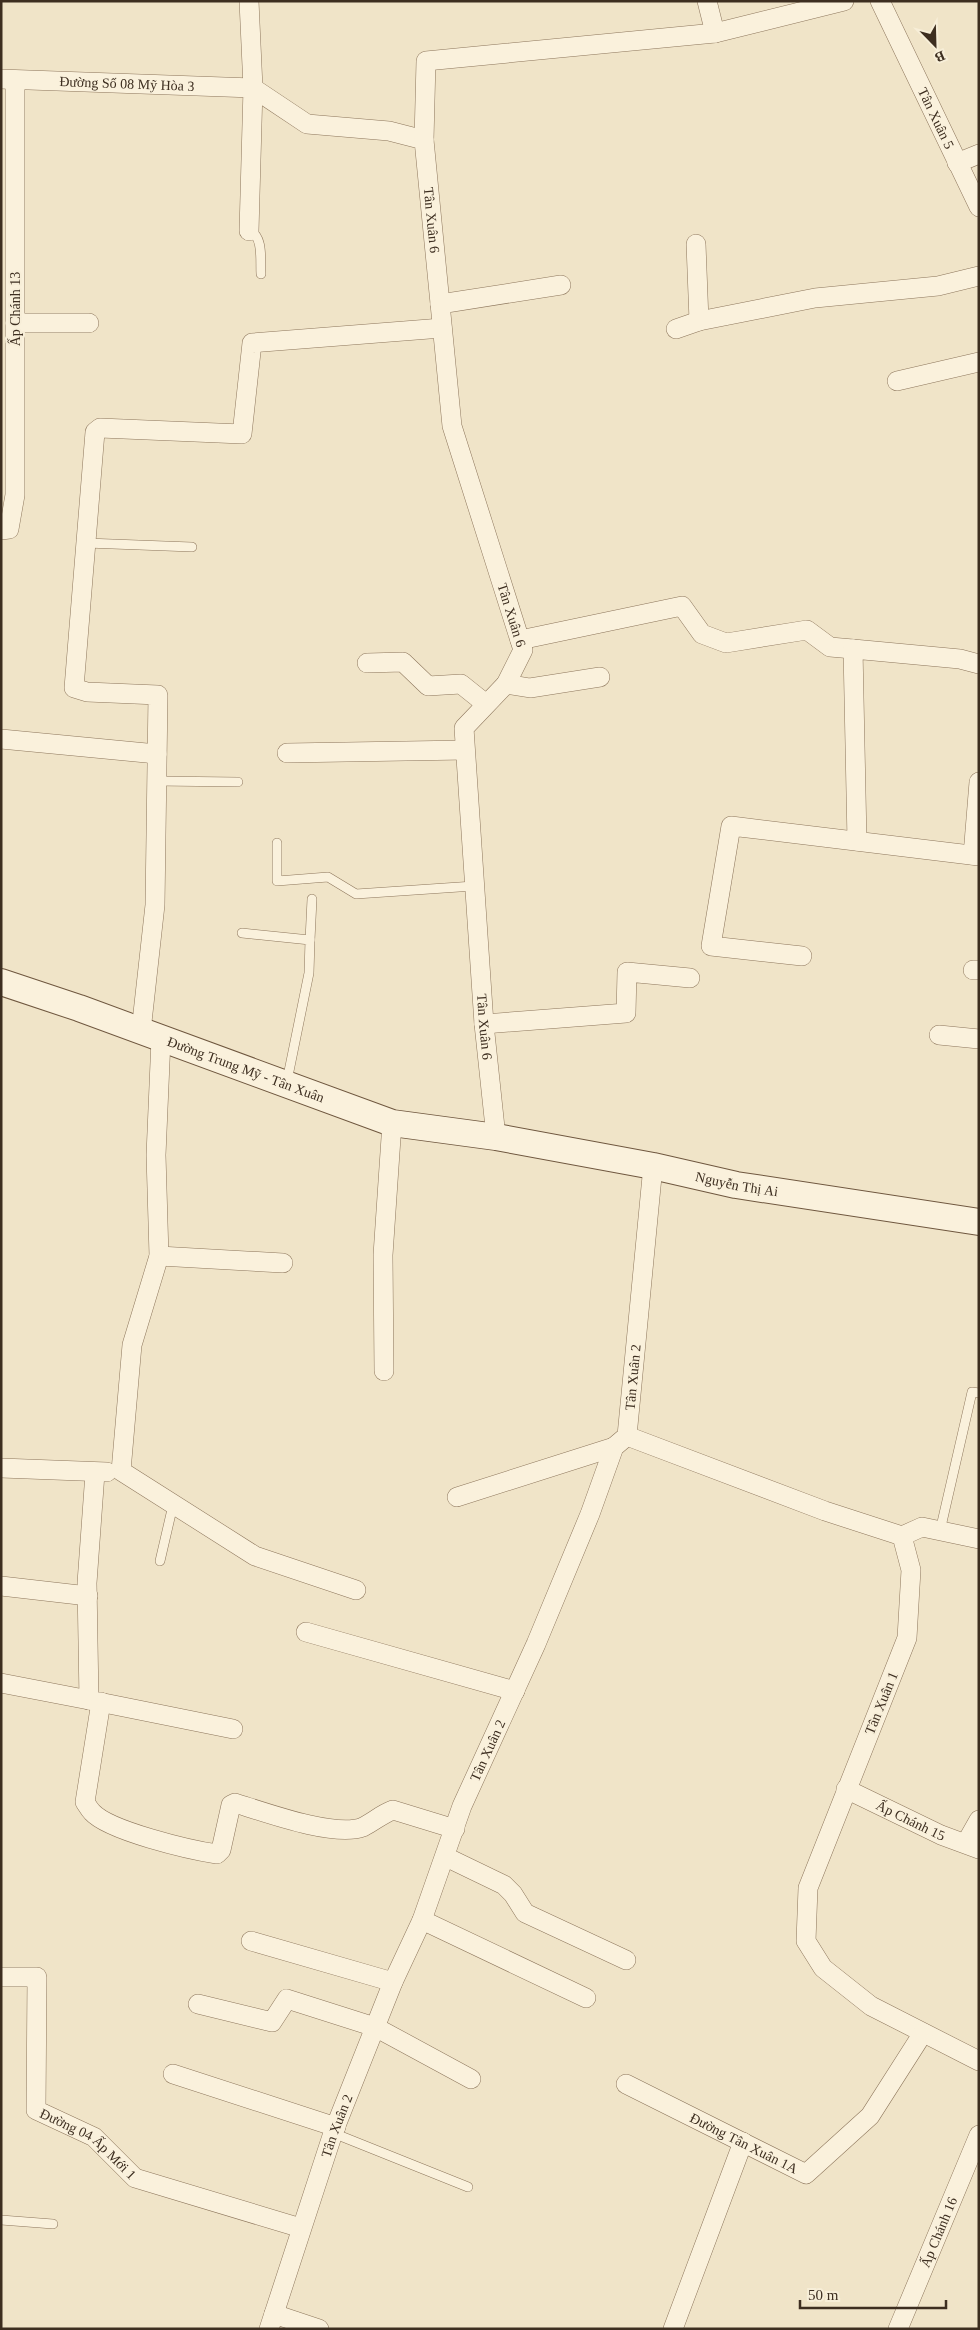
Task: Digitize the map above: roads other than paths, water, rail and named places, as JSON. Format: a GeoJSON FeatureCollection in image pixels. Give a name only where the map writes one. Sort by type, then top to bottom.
{"type":"FeatureCollection","features":[{"type":"Feature","properties":{"kind":"street"},"geometry":{"type":"LineString","coordinates":[[249,1],[253,88],[249,231]]}},
{"type":"Feature","properties":{"kind":"street"},"geometry":{"type":"LineString","coordinates":[[707,1],[715,33]]}},
{"type":"Feature","properties":{"kind":"street","name":"Tân Xuân 6"},"geometry":{"type":"LineString","coordinates":[[496,1137],[484,1024],[464,728],[506,684],[523,650],[452,426],[424,140],[426,61],[715,33],[844,1]]}},
{"type":"Feature","properties":{"kind":"street","name":"Tân Xuân 5"},"geometry":{"type":"LineString","coordinates":[[880,1],[979,207]]}},
{"type":"Feature","properties":{"kind":"street","name":"Đường Số 08 Mỹ Hòa 3"},"geometry":{"type":"LineString","coordinates":[[8,79],[253,88]]}},
{"type":"Feature","properties":{"kind":"street","name":"Ấp Chánh 13"},"geometry":{"type":"LineString","coordinates":[[1,530],[9,529],[15,495],[15,323],[8,79]]}},
{"type":"Feature","properties":{"kind":"street"},"geometry":{"type":"LineString","coordinates":[[253,88],[307,124],[389,131],[424,140]]}},
{"type":"Feature","properties":{"kind":"street"},"geometry":{"type":"LineString","coordinates":[[957,163],[979,154]]}},
{"type":"Feature","properties":{"kind":"street"},"geometry":{"type":"LineString","coordinates":[[696,244],[699,321]]}},
{"type":"Feature","properties":{"kind":"street"},"geometry":{"type":"LineString","coordinates":[[676,329],[699,321],[815,298],[938,286],[979,276]]}},
{"type":"Feature","properties":{"kind":"street"},"geometry":{"type":"LineString","coordinates":[[440,304],[561,285]]}},
{"type":"Feature","properties":{"kind":"street"},"geometry":{"type":"LineString","coordinates":[[15,323],[89,324]]}},
{"type":"Feature","properties":{"kind":"street"},"geometry":{"type":"LineString","coordinates":[[121,1471],[132,1345],[159,1256],[151,1035],[158,695],[87,692],[74,688],[95,432],[97,429],[242,434],[252,343],[442,328]]}},
{"type":"Feature","properties":{"kind":"street"},"geometry":{"type":"LineString","coordinates":[[898,381],[979,362]]}},
{"type":"Feature","properties":{"kind":"street"},"geometry":{"type":"LineString","coordinates":[[520,640],[682,606],[702,634],[726,643],[807,630],[830,647],[960,659],[979,664]]}},
{"type":"Feature","properties":{"kind":"street"},"geometry":{"type":"LineString","coordinates":[[853,649],[857,841]]}},
{"type":"Feature","properties":{"kind":"street"},"geometry":{"type":"LineString","coordinates":[[367,663],[403,662],[428,686],[461,684],[486,704]]}},
{"type":"Feature","properties":{"kind":"street"},"geometry":{"type":"LineString","coordinates":[[506,684],[530,688],[600,677]]}},
{"type":"Feature","properties":{"kind":"street"},"geometry":{"type":"LineString","coordinates":[[1,739],[157,754]]}},
{"type":"Feature","properties":{"kind":"street"},"geometry":{"type":"LineString","coordinates":[[287,753],[465,750]]}},
{"type":"Feature","properties":{"kind":"street"},"geometry":{"type":"LineString","coordinates":[[802,956],[711,946],[731,826],[976,855],[978,789]]}},
{"type":"Feature","properties":{"kind":"street"},"geometry":{"type":"LineString","coordinates":[[484,1024],[626,1013],[627,972],[690,978]]}},
{"type":"Feature","properties":{"kind":"street","name":"Đường Trung Mỹ - Tân Xuân"},"geometry":{"type":"LineString","coordinates":[[1,982],[392,1123],[496,1137]]}},
{"type":"Feature","properties":{"kind":"street"},"geometry":{"type":"LineString","coordinates":[[939,1035],[979,1039]]}},
{"type":"Feature","properties":{"kind":"street"},"geometry":{"type":"LineString","coordinates":[[384,1371],[382,1255],[392,1123]]}},
{"type":"Feature","properties":{"kind":"street","name":"Nguyễn Thị Ai"},"geometry":{"type":"LineString","coordinates":[[496,1137],[653,1166],[736,1185],[979,1222]]}},
{"type":"Feature","properties":{"kind":"street","name":"Tân Xuân 2"},"geometry":{"type":"LineString","coordinates":[[272,2321],[334,2130],[393,1982],[422,1920],[446,1857],[462,1806],[515,1691],[620,1441],[653,1166]]}},
{"type":"Feature","properties":{"kind":"street"},"geometry":{"type":"LineString","coordinates":[[159,1256],[283,1263]]}},
{"type":"Feature","properties":{"kind":"street"},"geometry":{"type":"LineString","coordinates":[[457,1496],[620,1441],[902,1536],[922,1527],[979,1539]]}},
{"type":"Feature","properties":{"kind":"street"},"geometry":{"type":"LineString","coordinates":[[1,1468],[95,1473],[121,1471],[255,1556],[356,1590]]}},
{"type":"Feature","properties":{"kind":"street"},"geometry":{"type":"LineString","coordinates":[[95,1473],[88,1596],[95,1701],[86,1802],[92,1813],[108,1823],[130,1832],[216,1854],[221,1850],[231,1805],[235,1803],[293,1821],[342,1829],[363,1826],[393,1810],[455,1829]]}},
{"type":"Feature","properties":{"kind":"street","name":"Tân Xuân 1"},"geometry":{"type":"LineString","coordinates":[[902,1536],[911,1570],[907,1638],[808,1888],[806,1941],[822,1968],[871,2006],[979,2061]]}},
{"type":"Feature","properties":{"kind":"street"},"geometry":{"type":"LineString","coordinates":[[1,1586],[88,1596]]}},
{"type":"Feature","properties":{"kind":"street"},"geometry":{"type":"LineString","coordinates":[[306,1632],[515,1691]]}},
{"type":"Feature","properties":{"kind":"street"},"geometry":{"type":"LineString","coordinates":[[1,1683],[233,1729]]}},
{"type":"Feature","properties":{"kind":"street","name":"Ấp Chánh 15"},"geometry":{"type":"LineString","coordinates":[[846,1789],[941,1835],[972,1846]]}},
{"type":"Feature","properties":{"kind":"street"},"geometry":{"type":"LineString","coordinates":[[972,1846],[979,1820]]}},
{"type":"Feature","properties":{"kind":"street"},"geometry":{"type":"LineString","coordinates":[[446,1857],[504,1886],[513,1894],[525,1913],[626,1960]]}},
{"type":"Feature","properties":{"kind":"street"},"geometry":{"type":"LineString","coordinates":[[422,1920],[586,1998]]}},
{"type":"Feature","properties":{"kind":"street"},"geometry":{"type":"LineString","coordinates":[[250,1942],[393,1982]]}},
{"type":"Feature","properties":{"kind":"street","name":"Đường 04 Ấp Mới 1"},"geometry":{"type":"LineString","coordinates":[[1,1977],[36,1977],[36,2110],[94,2137],[135,2178],[301,2228]]}},
{"type":"Feature","properties":{"kind":"street"},"geometry":{"type":"LineString","coordinates":[[198,2004],[272,2022],[287,1999],[375,2028],[471,2079]]}},
{"type":"Feature","properties":{"kind":"street","name":"Đường Tân Xuân 1A"},"geometry":{"type":"LineString","coordinates":[[626,2084],[806,2174],[870,2116],[923,2033]]}},
{"type":"Feature","properties":{"kind":"street"},"geometry":{"type":"LineString","coordinates":[[173,2074],[334,2130]]}},
{"type":"Feature","properties":{"kind":"street","name":"Ấp Chánh 16"},"geometry":{"type":"LineString","coordinates":[[898,2329],[979,2134]]}},
{"type":"Feature","properties":{"kind":"street"},"geometry":{"type":"LineString","coordinates":[[673,2329],[743,2142]]}},
{"type":"Feature","properties":{"kind":"street"},"geometry":{"type":"LineString","coordinates":[[272,2321],[319,2329]]}},
{"type":"Feature","properties":{"kind":"lane"},"geometry":{"type":"LineString","coordinates":[[249,231],[253,232],[258,238],[261,274]]}},
{"type":"Feature","properties":{"kind":"lane"},"geometry":{"type":"LineString","coordinates":[[86,543],[192,547]]}},
{"type":"Feature","properties":{"kind":"lane"},"geometry":{"type":"LineString","coordinates":[[157,781],[238,782]]}},
{"type":"Feature","properties":{"kind":"lane"},"geometry":{"type":"LineString","coordinates":[[277,843],[277,881],[328,877],[356,894],[474,886]]}},
{"type":"Feature","properties":{"kind":"lane"},"geometry":{"type":"LineString","coordinates":[[286,1084],[309,973],[312,900]]}},
{"type":"Feature","properties":{"kind":"lane"},"geometry":{"type":"LineString","coordinates":[[242,933],[310,940]]}},
{"type":"Feature","properties":{"kind":"lane"},"geometry":{"type":"LineString","coordinates":[[940,1531],[972,1392],[979,1393]]}},
{"type":"Feature","properties":{"kind":"lane"},"geometry":{"type":"LineString","coordinates":[[160,1561],[173,1505]]}},
{"type":"Feature","properties":{"kind":"lane"},"geometry":{"type":"LineString","coordinates":[[334,2130],[468,2187]]}},
{"type":"Feature","properties":{"kind":"lane"},"geometry":{"type":"LineString","coordinates":[[1,2220],[53,2224]]}}]}
